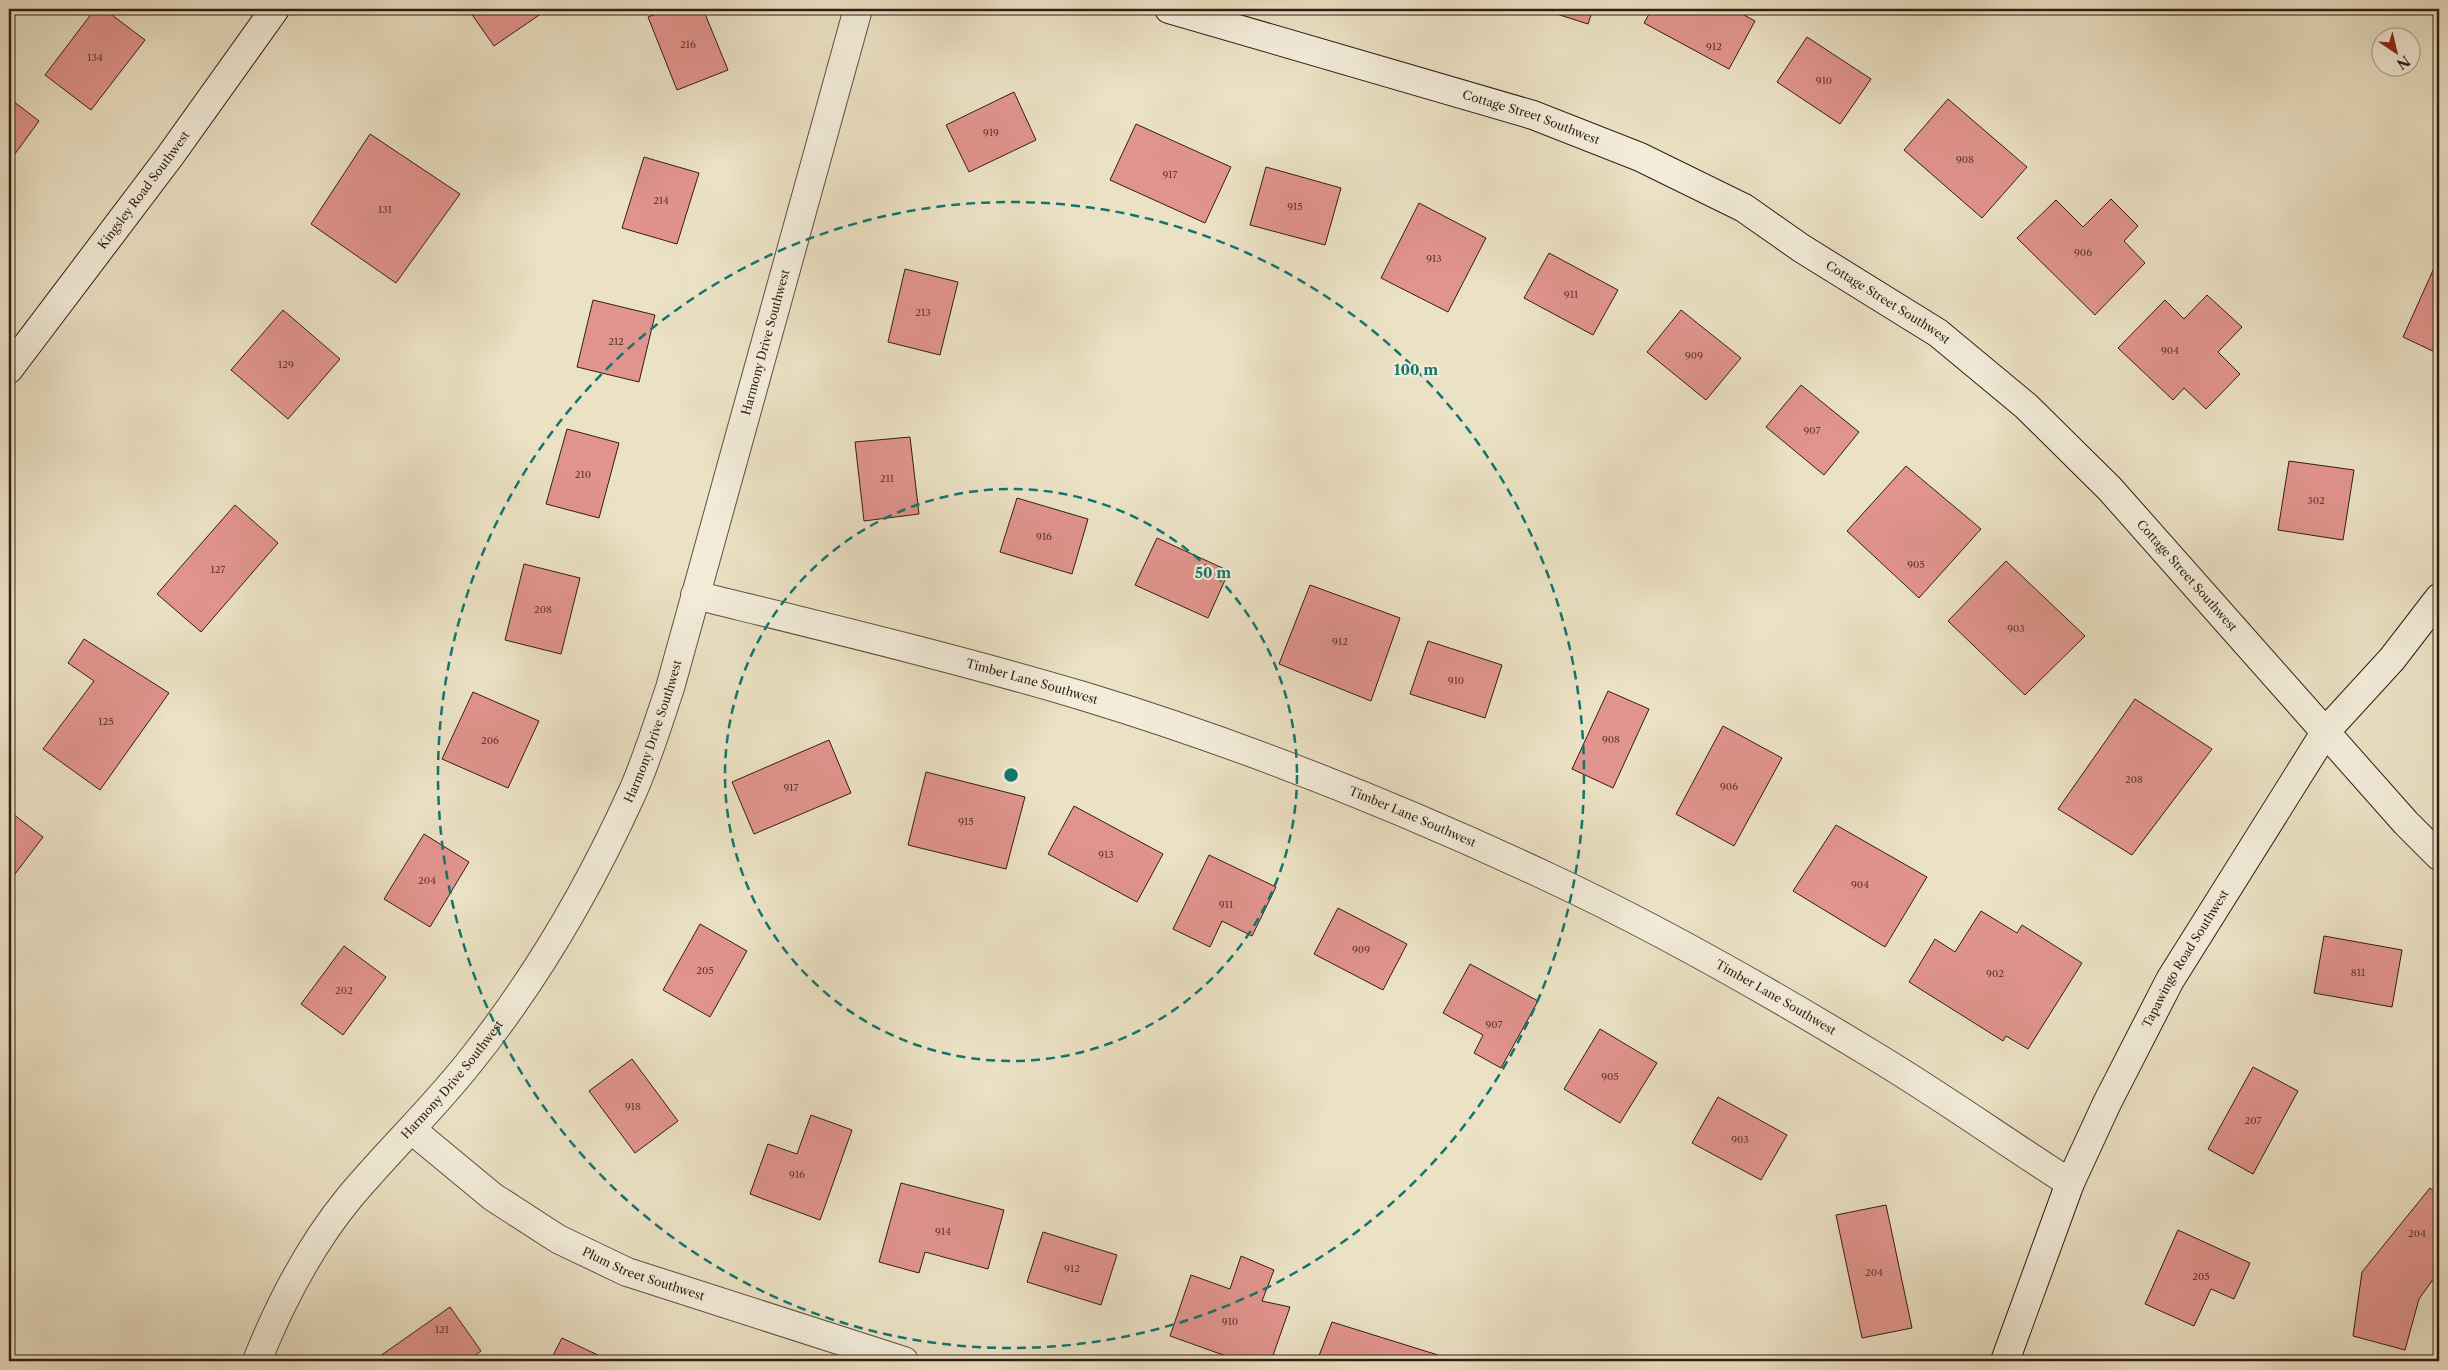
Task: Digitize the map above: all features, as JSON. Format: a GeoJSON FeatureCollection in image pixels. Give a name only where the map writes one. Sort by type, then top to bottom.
{"type":"FeatureCollection","features":[{"type":"Feature","properties":{"kind":"street","name":"Kingsley Road Southwest"},"geometry":{"type":"LineString","coordinates":[[9,369],[170,156],[275,9]]}},
{"type":"Feature","properties":{"kind":"street","name":"Harmony Drive Southwest"},"geometry":{"type":"LineString","coordinates":[[257,1361],[273,1320],[309,1254],[349,1199],[412,1130],[482,1047],[531,979],[584,892],[632,792],[670,688],[858,9]]}},
{"type":"Feature","properties":{"kind":"street","name":"Cottage Street Southwest"},"geometry":{"type":"LineString","coordinates":[[1169,9],[1533,115],[1640,157],[1744,208],[1801,248],[1938,333],[2026,406],[2110,489],[2406,823],[2439,856]]}},
{"type":"Feature","properties":{"kind":"street","name":"Timber Lane Southwest"},"geometry":{"type":"LineString","coordinates":[[695,595],[906,646],[1086,697],[1255,755],[1424,822],[1550,878],[1715,963],[1876,1056],[2070,1183]]}},
{"type":"Feature","properties":{"kind":"street","name":"Tapawingo Road Southwest"},"geometry":{"type":"LineString","coordinates":[[2005,1361],[2070,1183],[2107,1103],[2170,980],[2326,731],[2392,659],[2439,598]]}},
{"type":"Feature","properties":{"kind":"street","name":"Plum Street Southwest"},"geometry":{"type":"LineString","coordinates":[[412,1130],[493,1197],[558,1239],[628,1272],[904,1361]]}},
{"type":"Feature","properties":{"kind":"building"},"geometry":{"type":"Polygon","coordinates":[[[95,9],[104,9],[145,40],[91,110],[45,75],[95,9]]]}},
{"type":"Feature","properties":{"kind":"building"},"geometry":{"type":"Polygon","coordinates":[[[468,9],[548,9],[494,46],[468,9]]]}},
{"type":"Feature","properties":{"kind":"building"},"geometry":{"type":"Polygon","coordinates":[[[669,9],[703,9],[728,70],[677,90],[648,17],[669,9]]]}},
{"type":"Feature","properties":{"kind":"building"},"geometry":{"type":"Polygon","coordinates":[[[1541,9],[1593,9],[1588,24],[1541,9]]]}},
{"type":"Feature","properties":{"kind":"building"},"geometry":{"type":"Polygon","coordinates":[[[1652,9],[1733,9],[1755,21],[1729,69],[1644,23],[1652,9]]]}},
{"type":"Feature","properties":{"kind":"building"},"geometry":{"type":"Polygon","coordinates":[[[1807,37],[1871,79],[1840,124],[1777,82],[1807,37]]]}},
{"type":"Feature","properties":{"kind":"building"},"geometry":{"type":"Polygon","coordinates":[[[1014,92],[1036,140],[969,172],[946,125],[1014,92]]]}},
{"type":"Feature","properties":{"kind":"building"},"geometry":{"type":"Polygon","coordinates":[[[9,98],[39,121],[9,162],[9,98]]]}},
{"type":"Feature","properties":{"kind":"building"},"geometry":{"type":"Polygon","coordinates":[[[1948,99],[2027,167],[1982,218],[1904,150],[1948,99]]]}},
{"type":"Feature","properties":{"kind":"building"},"geometry":{"type":"Polygon","coordinates":[[[1136,124],[1231,167],[1205,223],[1110,180],[1136,124]]]}},
{"type":"Feature","properties":{"kind":"building"},"geometry":{"type":"Polygon","coordinates":[[[370,134],[460,194],[396,283],[311,224],[370,134]]]}},
{"type":"Feature","properties":{"kind":"building"},"geometry":{"type":"Polygon","coordinates":[[[644,157],[699,173],[677,244],[622,228],[644,157]]]}},
{"type":"Feature","properties":{"kind":"building"},"geometry":{"type":"Polygon","coordinates":[[[1266,167],[1341,188],[1325,245],[1250,225],[1266,167]]]}},
{"type":"Feature","properties":{"kind":"building"},"geometry":{"type":"Polygon","coordinates":[[[2111,199],[2138,226],[2124,241],[2145,263],[2095,315],[2017,238],[2056,200],[2083,227],[2111,199]]]}},
{"type":"Feature","properties":{"kind":"building"},"geometry":{"type":"Polygon","coordinates":[[[1419,203],[1486,238],[1448,312],[1381,278],[1419,203]]]}},
{"type":"Feature","properties":{"kind":"building"},"geometry":{"type":"Polygon","coordinates":[[[1549,253],[1618,290],[1593,335],[1524,298],[1549,253]]]}},
{"type":"Feature","properties":{"kind":"building"},"geometry":{"type":"Polygon","coordinates":[[[2439,257],[2439,354],[2403,337],[2439,257]]]}},
{"type":"Feature","properties":{"kind":"building"},"geometry":{"type":"Polygon","coordinates":[[[905,269],[958,282],[940,355],[888,342],[905,269]]]}},
{"type":"Feature","properties":{"kind":"building"},"geometry":{"type":"Polygon","coordinates":[[[2207,295],[2242,327],[2218,352],[2240,374],[2206,409],[2184,388],[2173,400],[2118,348],[2165,300],[2184,319],[2207,295]]]}},
{"type":"Feature","properties":{"kind":"building"},"geometry":{"type":"Polygon","coordinates":[[[593,300],[655,315],[639,382],[577,367],[593,300]]]}},
{"type":"Feature","properties":{"kind":"building"},"geometry":{"type":"Polygon","coordinates":[[[283,310],[340,359],[288,419],[231,370],[283,310]]]}},
{"type":"Feature","properties":{"kind":"building"},"geometry":{"type":"Polygon","coordinates":[[[1681,310],[1741,358],[1706,400],[1647,352],[1681,310]]]}},
{"type":"Feature","properties":{"kind":"building"},"geometry":{"type":"Polygon","coordinates":[[[1801,385],[1859,432],[1824,475],[1766,427],[1801,385]]]}},
{"type":"Feature","properties":{"kind":"building"},"geometry":{"type":"Polygon","coordinates":[[[567,429],[619,443],[599,518],[546,504],[567,429]]]}},
{"type":"Feature","properties":{"kind":"building"},"geometry":{"type":"Polygon","coordinates":[[[910,437],[919,514],[864,521],[855,442],[910,437]]]}},
{"type":"Feature","properties":{"kind":"building"},"geometry":{"type":"Polygon","coordinates":[[[2289,461],[2354,470],[2343,540],[2278,530],[2289,461]]]}},
{"type":"Feature","properties":{"kind":"building"},"geometry":{"type":"Polygon","coordinates":[[[1906,466],[1981,529],[1919,598],[1847,531],[1906,466]]]}},
{"type":"Feature","properties":{"kind":"building"},"geometry":{"type":"Polygon","coordinates":[[[1017,498],[1088,519],[1072,574],[1000,552],[1017,498]]]}},
{"type":"Feature","properties":{"kind":"building"},"geometry":{"type":"Polygon","coordinates":[[[235,505],[278,543],[201,632],[157,594],[235,505]]]}},
{"type":"Feature","properties":{"kind":"building"},"geometry":{"type":"Polygon","coordinates":[[[1157,538],[1229,571],[1208,618],[1135,585],[1157,538]]]}},
{"type":"Feature","properties":{"kind":"building"},"geometry":{"type":"Polygon","coordinates":[[[2006,561],[2085,636],[2025,695],[1948,621],[2006,561]]]}},
{"type":"Feature","properties":{"kind":"building"},"geometry":{"type":"Polygon","coordinates":[[[524,564],[580,578],[561,654],[505,640],[524,564]]]}},
{"type":"Feature","properties":{"kind":"building"},"geometry":{"type":"Polygon","coordinates":[[[1310,585],[1400,618],[1371,701],[1279,664],[1310,585]]]}},
{"type":"Feature","properties":{"kind":"building"},"geometry":{"type":"Polygon","coordinates":[[[84,639],[169,693],[100,790],[43,749],[94,681],[68,663],[84,639]]]}},
{"type":"Feature","properties":{"kind":"building"},"geometry":{"type":"Polygon","coordinates":[[[1428,641],[1502,665],[1485,718],[1410,694],[1428,641]]]}},
{"type":"Feature","properties":{"kind":"building"},"geometry":{"type":"Polygon","coordinates":[[[1608,691],[1649,709],[1613,788],[1572,769],[1608,691]]]}},
{"type":"Feature","properties":{"kind":"building"},"geometry":{"type":"Polygon","coordinates":[[[473,692],[539,721],[508,788],[442,759],[473,692]]]}},
{"type":"Feature","properties":{"kind":"building"},"geometry":{"type":"Polygon","coordinates":[[[2135,699],[2212,749],[2132,855],[2058,809],[2135,699]]]}},
{"type":"Feature","properties":{"kind":"building"},"geometry":{"type":"Polygon","coordinates":[[[1723,726],[1782,758],[1734,846],[1676,814],[1723,726]]]}},
{"type":"Feature","properties":{"kind":"building"},"geometry":{"type":"Polygon","coordinates":[[[829,740],[851,793],[754,834],[732,782],[829,740]]]}},
{"type":"Feature","properties":{"kind":"building"},"geometry":{"type":"Polygon","coordinates":[[[926,772],[1025,797],[1006,869],[908,845],[926,772]]]}},
{"type":"Feature","properties":{"kind":"building"},"geometry":{"type":"Polygon","coordinates":[[[1074,806],[1163,854],[1137,902],[1048,854],[1074,806]]]}},
{"type":"Feature","properties":{"kind":"building"},"geometry":{"type":"Polygon","coordinates":[[[9,811],[43,837],[9,882],[9,811]]]}},
{"type":"Feature","properties":{"kind":"building"},"geometry":{"type":"Polygon","coordinates":[[[1836,825],[1927,877],[1885,947],[1793,891],[1836,825]]]}},
{"type":"Feature","properties":{"kind":"building"},"geometry":{"type":"Polygon","coordinates":[[[424,834],[469,862],[430,927],[384,899],[424,834]]]}},
{"type":"Feature","properties":{"kind":"building"},"geometry":{"type":"Polygon","coordinates":[[[1209,855],[1276,887],[1252,936],[1222,921],[1210,947],[1173,929],[1209,855]]]}},
{"type":"Feature","properties":{"kind":"building"},"geometry":{"type":"Polygon","coordinates":[[[1338,908],[1407,944],[1383,990],[1314,954],[1338,908]]]}},
{"type":"Feature","properties":{"kind":"building"},"geometry":{"type":"Polygon","coordinates":[[[1981,911],[2017,933],[2022,925],[2082,963],[2028,1049],[2006,1036],[2003,1041],[1909,982],[1935,939],[1955,952],[1981,911]]]}},
{"type":"Feature","properties":{"kind":"building"},"geometry":{"type":"Polygon","coordinates":[[[700,924],[747,951],[710,1017],[663,990],[700,924]]]}},
{"type":"Feature","properties":{"kind":"building"},"geometry":{"type":"Polygon","coordinates":[[[2324,936],[2402,950],[2392,1007],[2314,993],[2324,936]]]}},
{"type":"Feature","properties":{"kind":"building"},"geometry":{"type":"Polygon","coordinates":[[[344,946],[386,977],[343,1035],[301,1004],[344,946]]]}},
{"type":"Feature","properties":{"kind":"building"},"geometry":{"type":"Polygon","coordinates":[[[1470,964],[1538,1001],[1501,1068],[1474,1053],[1483,1035],[1443,1013],[1470,964]]]}},
{"type":"Feature","properties":{"kind":"building"},"geometry":{"type":"Polygon","coordinates":[[[1600,1029],[1657,1063],[1620,1123],[1564,1089],[1600,1029]]]}},
{"type":"Feature","properties":{"kind":"building"},"geometry":{"type":"Polygon","coordinates":[[[632,1059],[678,1121],[635,1153],[589,1091],[632,1059]]]}},
{"type":"Feature","properties":{"kind":"building"},"geometry":{"type":"Polygon","coordinates":[[[2253,1067],[2298,1091],[2253,1174],[2208,1149],[2253,1067]]]}},
{"type":"Feature","properties":{"kind":"building"},"geometry":{"type":"Polygon","coordinates":[[[1718,1097],[1787,1135],[1761,1180],[1692,1143],[1718,1097]]]}},
{"type":"Feature","properties":{"kind":"building"},"geometry":{"type":"Polygon","coordinates":[[[811,1115],[852,1130],[820,1220],[750,1194],[768,1144],[797,1154],[811,1115]]]}},
{"type":"Feature","properties":{"kind":"building"},"geometry":{"type":"Polygon","coordinates":[[[901,1183],[1004,1210],[988,1269],[925,1252],[919,1273],[879,1262],[901,1183]]]}},
{"type":"Feature","properties":{"kind":"building"},"geometry":{"type":"Polygon","coordinates":[[[2430,1188],[2439,1195],[2439,1271],[2419,1299],[2405,1350],[2353,1336],[2362,1272],[2430,1188]]]}},
{"type":"Feature","properties":{"kind":"building"},"geometry":{"type":"Polygon","coordinates":[[[1886,1205],[1912,1328],[1862,1338],[1836,1215],[1886,1205]]]}},
{"type":"Feature","properties":{"kind":"building"},"geometry":{"type":"Polygon","coordinates":[[[2178,1230],[2250,1263],[2234,1299],[2211,1289],[2194,1326],[2145,1304],[2178,1230]]]}},
{"type":"Feature","properties":{"kind":"building"},"geometry":{"type":"Polygon","coordinates":[[[1043,1232],[1117,1255],[1101,1305],[1027,1282],[1043,1232]]]}},
{"type":"Feature","properties":{"kind":"building"},"geometry":{"type":"Polygon","coordinates":[[[1241,1256],[1274,1270],[1262,1301],[1290,1307],[1271,1361],[1240,1361],[1170,1336],[1191,1275],[1230,1289],[1241,1256]]]}},
{"type":"Feature","properties":{"kind":"building"},"geometry":{"type":"Polygon","coordinates":[[[450,1307],[481,1351],[467,1361],[373,1361],[450,1307]]]}},
{"type":"Feature","properties":{"kind":"building"},"geometry":{"type":"Polygon","coordinates":[[[1332,1322],[1438,1355],[1435,1361],[1317,1361],[1332,1322]]]}},
{"type":"Feature","properties":{"kind":"building"},"geometry":{"type":"Polygon","coordinates":[[[562,1338],[602,1357],[600,1361],[550,1361],[562,1338]]]}},
{"type":"Feature","properties":{"kind":"building"},"geometry":{"type":"Polygon","coordinates":[[[1479,1355],[1497,1361],[1477,1361],[1479,1355]]]}}]}
